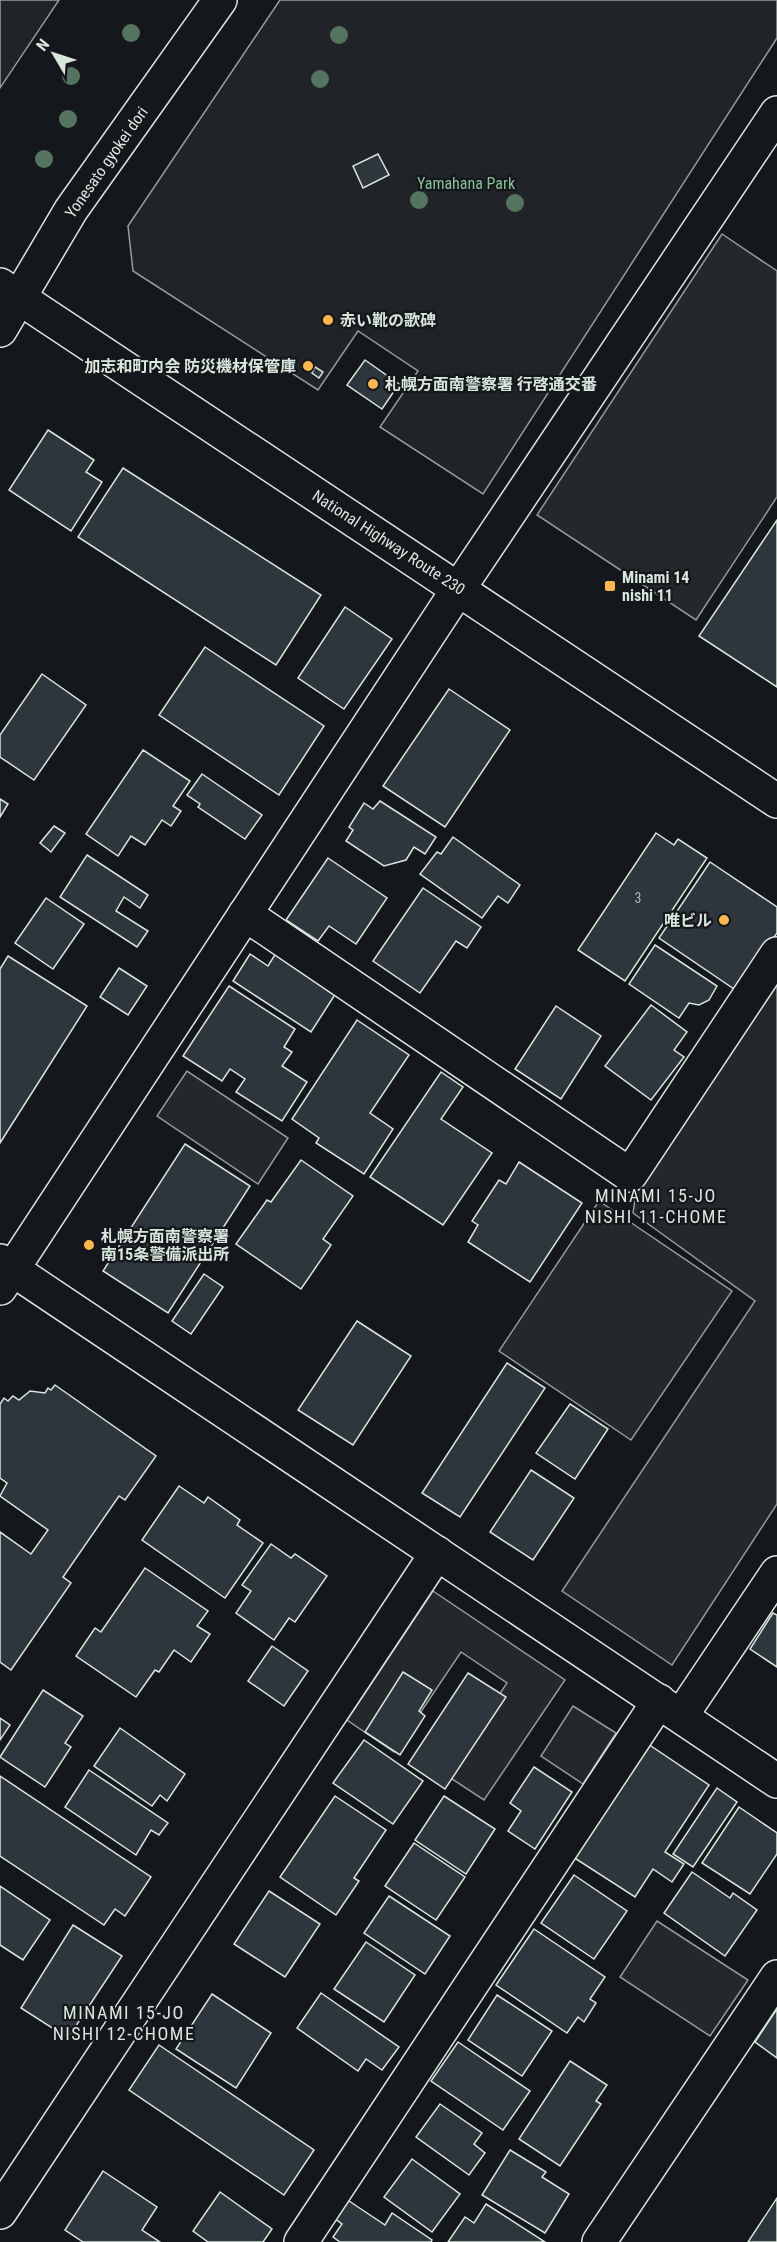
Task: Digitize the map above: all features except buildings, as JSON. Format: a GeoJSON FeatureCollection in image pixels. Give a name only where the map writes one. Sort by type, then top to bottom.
{"type":"FeatureCollection","features":[{"type":"Feature","properties":{"kind":"main road","name":"Yonesato gyokei dori"},"geometry":{"type":"LineString","coordinates":[[0,330],[10,292],[220,0]]}},
{"type":"Feature","properties":{"kind":"main road"},"geometry":{"type":"LineString","coordinates":[[777,113],[459,588],[245,914],[4,1272],[437,1553],[777,1781]]}},
{"type":"Feature","properties":{"kind":"main road","name":"National Highway Route 230"},"geometry":{"type":"LineString","coordinates":[[10,292],[777,801]]}},
{"type":"Feature","properties":{"kind":"main road"},"geometry":{"type":"LineString","coordinates":[[245,914],[630,1175],[777,954]]}},
{"type":"Feature","properties":{"kind":"main road"},"geometry":{"type":"LineString","coordinates":[[0,2212],[437,1553]]}},
{"type":"Feature","properties":{"kind":"main road"},"geometry":{"type":"LineString","coordinates":[[301,2242],[670,1709],[777,1573]]}},
{"type":"Feature","properties":{"kind":"main road"},"geometry":{"type":"LineString","coordinates":[[599,2242],[777,1977]]}},
{"type":"Feature","properties":{"kind":"green space"},"geometry":{"type":"Polygon","coordinates":[[[0,0],[59,0],[0,88],[0,0]]]}},
{"type":"Feature","properties":{"kind":"green space","name":"Yamahana Park"},"geometry":{"type":"Polygon","coordinates":[[[280,0],[777,0],[777,38],[483,494],[380,427],[418,371],[358,331],[318,390],[133,271],[128,226],[280,0]]]}},
{"type":"Feature","properties":{"kind":"shaded area"},"geometry":{"type":"Polygon","coordinates":[[[722,234],[777,271],[777,497],[696,620],[537,515],[722,234]]]}},
{"type":"Feature","properties":{"kind":"shaded area"},"geometry":{"type":"Polygon","coordinates":[[[777,955],[777,1504],[672,1665],[562,1591],[755,1301],[633,1213],[641,1162],[777,955]]]}},
{"type":"Feature","properties":{"kind":"shaded area"},"geometry":{"type":"Polygon","coordinates":[[[187,1071],[288,1138],[258,1184],[157,1116],[187,1071]]]}},
{"type":"Feature","properties":{"kind":"shaded area"},"geometry":{"type":"Polygon","coordinates":[[[599,1201],[732,1291],[631,1440],[499,1351],[599,1201]]]}},
{"type":"Feature","properties":{"kind":"shaded area"},"geometry":{"type":"Polygon","coordinates":[[[433,1591],[565,1680],[484,1800],[446,1775],[507,1683],[461,1652],[394,1752],[347,1720],[433,1591]]]}},
{"type":"Feature","properties":{"kind":"shaded area"},"geometry":{"type":"Polygon","coordinates":[[[573,1706],[616,1733],[583,1784],[541,1756],[573,1706]]]}},
{"type":"Feature","properties":{"kind":"shaded area"},"geometry":{"type":"Polygon","coordinates":[[[657,1921],[748,1980],[710,2036],[620,1977],[657,1921]]]}},
{"type":"Feature","properties":{"kind":"place","name":"赤い靴の歌碑"},"geometry":{"type":"Point","coordinates":[328,320]}},
{"type":"Feature","properties":{"kind":"place","name":"加志和町内会 防災機材保管庫"},"geometry":{"type":"Point","coordinates":[308,366]}},
{"type":"Feature","properties":{"kind":"place","name":"札幌方面南警察署 行啓通交番"},"geometry":{"type":"Point","coordinates":[373,384]}},
{"type":"Feature","properties":{"kind":"place","name":"Minami 14 nishi 11"},"geometry":{"type":"Point","coordinates":[610,586]}},
{"type":"Feature","properties":{"kind":"place","name":"唯ビル"},"geometry":{"type":"Point","coordinates":[724,920]}},
{"type":"Feature","properties":{"kind":"place","name":"札幌方面南警察署 南15条警備派出所"},"geometry":{"type":"Point","coordinates":[89,1245]}},
{"type":"Feature","properties":{"kind":"district","name":"MINAMI 15-JO NISHI 11-CHOME"},"geometry":{"type":"Point","coordinates":[656,1206]}},
{"type":"Feature","properties":{"kind":"district","name":"MINAMI 15-JO NISHI 12-CHOME"},"geometry":{"type":"Point","coordinates":[124,2023]}}]}
